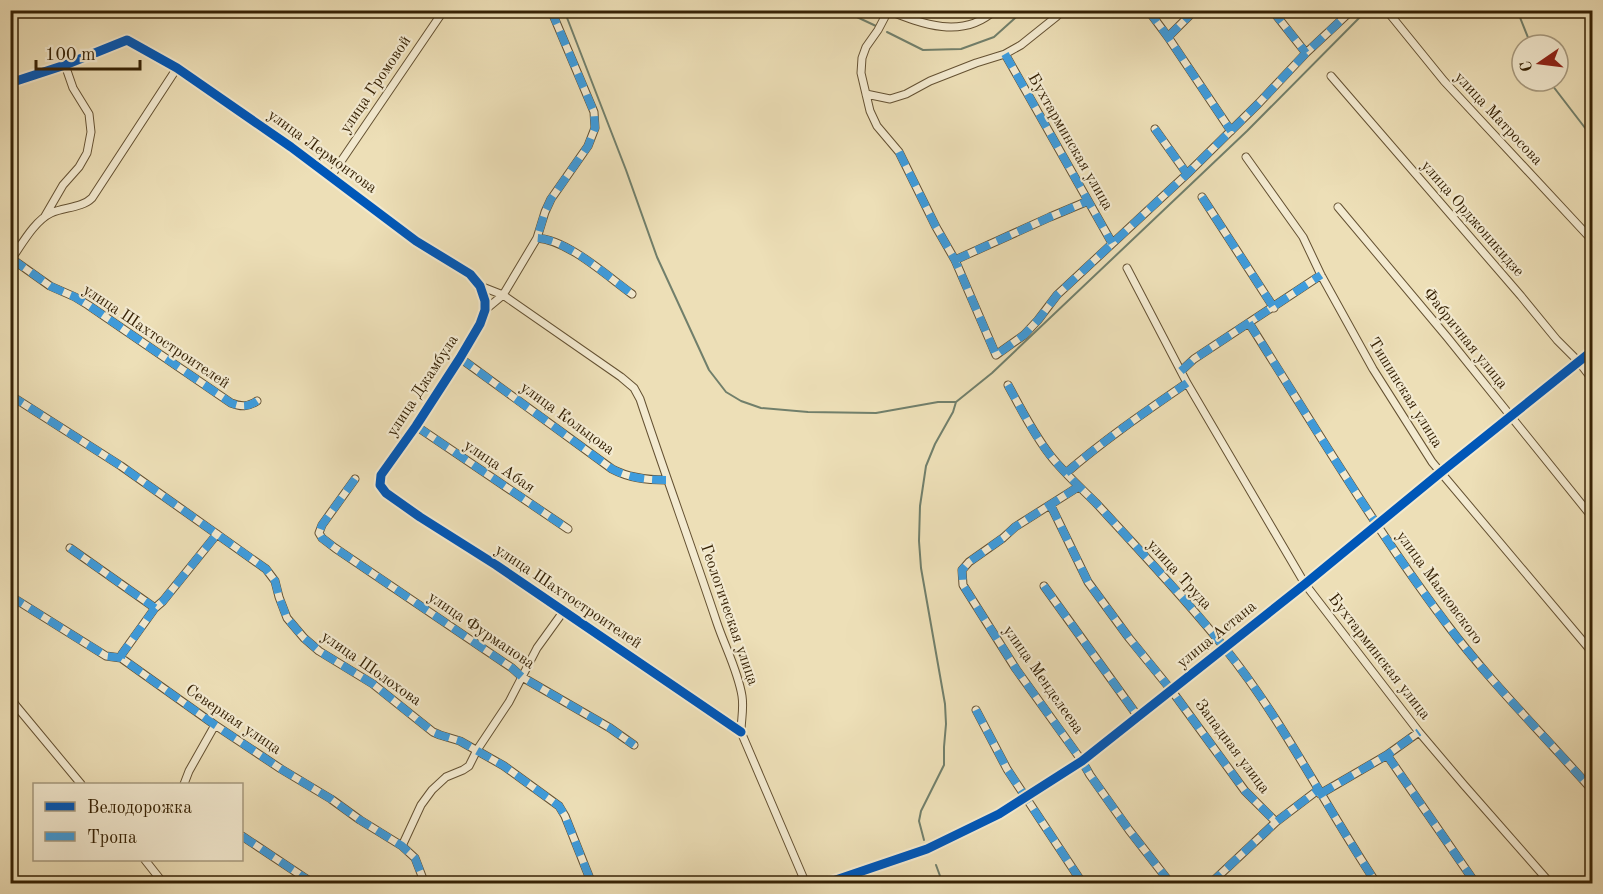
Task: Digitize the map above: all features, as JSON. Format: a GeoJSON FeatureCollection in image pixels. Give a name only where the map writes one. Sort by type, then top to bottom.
{"type":"FeatureCollection","features":[{"type":"Feature","properties":{"kind":"street","name":"улица Громовой"},"geometry":{"type":"LineString","coordinates":[[331,176],[444,10]]}},
{"type":"Feature","properties":{"kind":"street"},"geometry":{"type":"LineString","coordinates":[[551,10],[594,112],[595,128],[588,147],[550,200],[537,238],[555,242],[576,253],[632,294]]}},
{"type":"Feature","properties":{"kind":"street"},"geometry":{"type":"LineString","coordinates":[[995,10],[979,21],[963,26],[943,28],[920,23],[888,11],[866,47],[862,58],[861,73],[870,111],[877,126],[899,152],[955,260],[996,355],[1024,335],[1056,295],[1231,131],[1306,53],[1352,10]]}},
{"type":"Feature","properties":{"kind":"street"},"geometry":{"type":"LineString","coordinates":[[866,94],[890,99],[906,94],[930,81],[1005,54],[1021,45],[1063,10]]}},
{"type":"Feature","properties":{"kind":"street"},"geometry":{"type":"LineString","coordinates":[[1148,10],[1231,131]]}},
{"type":"Feature","properties":{"kind":"street"},"geometry":{"type":"LineString","coordinates":[[1168,37],[1195,10]]}},
{"type":"Feature","properties":{"kind":"street"},"geometry":{"type":"LineString","coordinates":[[1272,10],[1306,53]]}},
{"type":"Feature","properties":{"kind":"street","name":"улица Матросова"},"geometry":{"type":"LineString","coordinates":[[1388,12],[1444,81],[1593,240]]}},
{"type":"Feature","properties":{"kind":"street","name":"улица Лермонтова"},"geometry":{"type":"LineString","coordinates":[[65,65],[128,40],[177,68],[331,176],[416,241],[470,274],[480,286],[503,296],[634,388]]}},
{"type":"Feature","properties":{"kind":"street","name":"Бухтарминская улица"},"geometry":{"type":"LineString","coordinates":[[1005,54],[1112,243]]}},
{"type":"Feature","properties":{"kind":"street"},"geometry":{"type":"LineString","coordinates":[[10,83],[65,65],[73,88],[89,114],[91,132],[87,153],[79,167],[63,185],[44,218],[25,239],[11,260]]}},
{"type":"Feature","properties":{"kind":"street"},"geometry":{"type":"LineString","coordinates":[[44,218],[51,213],[87,203],[92,198],[177,68]]}},
{"type":"Feature","properties":{"kind":"street","name":"улица Орджоникидзе"},"geometry":{"type":"LineString","coordinates":[[1331,76],[1593,379]]}},
{"type":"Feature","properties":{"kind":"street"},"geometry":{"type":"LineString","coordinates":[[1155,129],[1186,174]]}},
{"type":"Feature","properties":{"kind":"street","name":"Тишинская улица"},"geometry":{"type":"LineString","coordinates":[[1246,157],[1304,237],[1321,275],[1373,369],[1440,473],[1593,652]]}},
{"type":"Feature","properties":{"kind":"street"},"geometry":{"type":"LineString","coordinates":[[1202,197],[1274,308]]}},
{"type":"Feature","properties":{"kind":"street"},"geometry":{"type":"LineString","coordinates":[[955,260],[1088,201]]}},
{"type":"Feature","properties":{"kind":"street","name":"Фабричная улица"},"geometry":{"type":"LineString","coordinates":[[1338,207],[1593,516]]}},
{"type":"Feature","properties":{"kind":"street","name":"улица Джамбула"},"geometry":{"type":"LineString","coordinates":[[485,310],[503,296],[537,238]]}},
{"type":"Feature","properties":{"kind":"street","name":"улица Шахтостроителей"},"geometry":{"type":"LineString","coordinates":[[11,260],[50,286],[88,305],[231,403],[241,407],[257,401]]}},
{"type":"Feature","properties":{"kind":"street","name":"Бухтарминская улица"},"geometry":{"type":"LineString","coordinates":[[1127,268],[1187,383],[1305,584],[1419,732],[1551,884]]}},
{"type":"Feature","properties":{"kind":"street"},"geometry":{"type":"LineString","coordinates":[[1181,371],[1194,359],[1321,275]]}},
{"type":"Feature","properties":{"kind":"street","name":"улица Джамбула"},"geometry":{"type":"LineString","coordinates":[[380,485],[381,475],[416,426],[480,324],[485,310],[485,301],[480,286]]}},
{"type":"Feature","properties":{"kind":"street","name":"улица Маяковского"},"geometry":{"type":"LineString","coordinates":[[1249,323],[1377,526],[1447,624],[1593,790]]}},
{"type":"Feature","properties":{"kind":"street","name":"улица Астана"},"geometry":{"type":"LineString","coordinates":[[824,884],[927,849],[999,814],[1082,761],[1593,351]]}},
{"type":"Feature","properties":{"kind":"street","name":"улица Кольцова"},"geometry":{"type":"LineString","coordinates":[[460,358],[612,469],[634,478],[666,480]]}},
{"type":"Feature","properties":{"kind":"street"},"geometry":{"type":"LineString","coordinates":[[1066,473],[1121,428],[1187,383]]}},
{"type":"Feature","properties":{"kind":"street","name":"улица Труда"},"geometry":{"type":"LineString","coordinates":[[1008,385],[1035,435],[1050,456],[1170,582],[1224,647],[1257,692],[1348,841],[1377,884]]}},
{"type":"Feature","properties":{"kind":"street","name":"Геологическая улица"},"geometry":{"type":"LineString","coordinates":[[634,388],[640,399],[666,480],[689,538],[739,684],[744,710],[741,732],[806,884]]}},
{"type":"Feature","properties":{"kind":"street","name":"улица Шолохова"},"geometry":{"type":"LineString","coordinates":[[10,395],[121,466],[266,569],[275,581],[287,618],[319,651],[373,684],[434,732],[477,750],[504,766],[559,806],[569,824],[592,884]]}},
{"type":"Feature","properties":{"kind":"street","name":"улица Абая"},"geometry":{"type":"LineString","coordinates":[[416,426],[568,530]]}},
{"type":"Feature","properties":{"kind":"street","name":"улица Фурманова"},"geometry":{"type":"LineString","coordinates":[[354,479],[322,525],[319,533],[322,538],[522,677],[610,728],[634,745]]}},
{"type":"Feature","properties":{"kind":"street","name":"улица Шахтостроителей"},"geometry":{"type":"LineString","coordinates":[[380,485],[386,493],[411,511],[496,565],[741,732]]}},
{"type":"Feature","properties":{"kind":"street"},"geometry":{"type":"LineString","coordinates":[[1051,506],[1078,487]]}},
{"type":"Feature","properties":{"kind":"street","name":"улица Менделеева"},"geometry":{"type":"LineString","coordinates":[[1051,506],[1015,527],[969,562],[962,570],[963,585],[1016,669],[1129,830],[1171,884]]}},
{"type":"Feature","properties":{"kind":"street","name":"Западная улица"},"geometry":{"type":"LineString","coordinates":[[1051,506],[1088,582],[1245,791],[1276,822]]}},
{"type":"Feature","properties":{"kind":"street"},"geometry":{"type":"LineString","coordinates":[[121,658],[155,608],[217,534]]}},
{"type":"Feature","properties":{"kind":"street"},"geometry":{"type":"LineString","coordinates":[[70,548],[155,608]]}},
{"type":"Feature","properties":{"kind":"street"},"geometry":{"type":"LineString","coordinates":[[1044,586],[1138,718]]}},
{"type":"Feature","properties":{"kind":"street","name":"Северная улица"},"geometry":{"type":"LineString","coordinates":[[10,596],[106,656],[121,658],[216,725],[402,846],[415,858],[425,884]]}},
{"type":"Feature","properties":{"kind":"street"},"geometry":{"type":"LineString","coordinates":[[402,846],[421,805],[432,790],[446,777],[469,766],[500,716],[537,648],[563,612]]}},
{"type":"Feature","properties":{"kind":"street"},"geometry":{"type":"LineString","coordinates":[[10,697],[80,783]]}},
{"type":"Feature","properties":{"kind":"street"},"geometry":{"type":"LineString","coordinates":[[976,711],[1007,769],[1083,884]]}},
{"type":"Feature","properties":{"kind":"street"},"geometry":{"type":"LineString","coordinates":[[184,783],[216,725]]}},
{"type":"Feature","properties":{"kind":"street"},"geometry":{"type":"LineString","coordinates":[[1210,884],[1276,822],[1319,792],[1387,755],[1419,732]]}},
{"type":"Feature","properties":{"kind":"street"},"geometry":{"type":"LineString","coordinates":[[1387,755],[1476,884]]}},
{"type":"Feature","properties":{"kind":"street"},"geometry":{"type":"LineString","coordinates":[[243,837],[314,884]]}},
{"type":"Feature","properties":{"kind":"street"},"geometry":{"type":"LineString","coordinates":[[146,861],[164,884]]}},
{"type":"Feature","properties":{"kind":"waterway"},"geometry":{"type":"LineString","coordinates":[[564,10],[657,257],[709,370],[726,392],[741,401],[761,408],[808,412],[876,413],[938,402],[956,402],[992,373],[1247,131],[1367,10]]}},
{"type":"Feature","properties":{"kind":"waterway"},"geometry":{"type":"LineString","coordinates":[[842,10],[876,26]]}},
{"type":"Feature","properties":{"kind":"waterway"},"geometry":{"type":"LineString","coordinates":[[887,32],[923,50],[961,49],[994,37],[1024,10]]}},
{"type":"Feature","properties":{"kind":"waterway"},"geometry":{"type":"LineString","coordinates":[[1517,10],[1526,33]]}},
{"type":"Feature","properties":{"kind":"waterway"},"geometry":{"type":"LineString","coordinates":[[1558,93],[1592,137]]}},
{"type":"Feature","properties":{"kind":"waterway"},"geometry":{"type":"LineString","coordinates":[[924,840],[919,821],[921,811],[944,765],[946,724],[945,704],[921,568],[920,506],[926,466],[956,402]]}},
{"type":"Feature","properties":{"kind":"waterway"},"geometry":{"type":"LineString","coordinates":[[936,865],[943,884]]}},
{"type":"Feature","properties":{"kind":"marked path"},"geometry":{"type":"LineString","coordinates":[[551,10],[594,112],[595,128],[588,146],[551,199],[537,238],[549,240],[574,252],[632,294]]}},
{"type":"Feature","properties":{"kind":"marked path"},"geometry":{"type":"LineString","coordinates":[[1148,10],[1231,131]]}},
{"type":"Feature","properties":{"kind":"marked path"},"geometry":{"type":"LineString","coordinates":[[1168,37],[1195,10]]}},
{"type":"Feature","properties":{"kind":"marked path"},"geometry":{"type":"LineString","coordinates":[[1272,10],[1306,53]]}},
{"type":"Feature","properties":{"kind":"marked path"},"geometry":{"type":"LineString","coordinates":[[899,152],[955,260],[996,355],[1024,335],[1057,295],[1187,174],[1306,53],[1352,10]]}},
{"type":"Feature","properties":{"kind":"marked path"},"geometry":{"type":"LineString","coordinates":[[1005,54],[1112,243]]}},
{"type":"Feature","properties":{"kind":"marked path"},"geometry":{"type":"LineString","coordinates":[[1155,129],[1187,174]]}},
{"type":"Feature","properties":{"kind":"marked path"},"geometry":{"type":"LineString","coordinates":[[1202,197],[1274,308]]}},
{"type":"Feature","properties":{"kind":"marked path"},"geometry":{"type":"LineString","coordinates":[[955,260],[1088,201]]}},
{"type":"Feature","properties":{"kind":"marked path"},"geometry":{"type":"LineString","coordinates":[[12,259],[50,286],[88,305],[231,403],[244,406],[257,401]]}},
{"type":"Feature","properties":{"kind":"marked path"},"geometry":{"type":"LineString","coordinates":[[1181,371],[1194,359],[1321,275]]}},
{"type":"Feature","properties":{"kind":"marked path"},"geometry":{"type":"LineString","coordinates":[[1249,323],[1320,437],[1419,587],[1463,645],[1592,790]]}},
{"type":"Feature","properties":{"kind":"marked path"},"geometry":{"type":"LineString","coordinates":[[460,358],[612,469],[638,478],[666,480]]}},
{"type":"Feature","properties":{"kind":"marked path"},"geometry":{"type":"LineString","coordinates":[[1066,473],[1110,438],[1187,383]]}},
{"type":"Feature","properties":{"kind":"marked path"},"geometry":{"type":"LineString","coordinates":[[1008,385],[1033,430],[1055,462],[1178,592],[1245,675],[1285,734],[1377,884]]}},
{"type":"Feature","properties":{"kind":"marked path"},"geometry":{"type":"LineString","coordinates":[[10,395],[121,466],[266,569],[275,581],[287,618],[319,651],[373,684],[433,732],[460,741],[504,766],[559,806],[592,884]]}},
{"type":"Feature","properties":{"kind":"marked path"},"geometry":{"type":"LineString","coordinates":[[416,426],[568,529]]}},
{"type":"Feature","properties":{"kind":"marked path"},"geometry":{"type":"LineString","coordinates":[[355,479],[322,525],[319,533],[322,538],[522,677],[610,728],[634,745]]}},
{"type":"Feature","properties":{"kind":"marked path"},"geometry":{"type":"LineString","coordinates":[[1078,487],[1015,527],[969,562],[962,570],[963,585],[1016,669],[1129,830],[1171,884]]}},
{"type":"Feature","properties":{"kind":"marked path"},"geometry":{"type":"LineString","coordinates":[[1051,506],[1088,582],[1245,791],[1276,822]]}},
{"type":"Feature","properties":{"kind":"marked path"},"geometry":{"type":"LineString","coordinates":[[121,658],[155,608],[217,534]]}},
{"type":"Feature","properties":{"kind":"marked path"},"geometry":{"type":"LineString","coordinates":[[70,548],[155,608]]}},
{"type":"Feature","properties":{"kind":"marked path"},"geometry":{"type":"LineString","coordinates":[[1044,586],[1139,718]]}},
{"type":"Feature","properties":{"kind":"marked path"},"geometry":{"type":"LineString","coordinates":[[10,596],[106,656],[121,658],[215,725],[402,846],[415,858],[425,884]]}},
{"type":"Feature","properties":{"kind":"marked path"},"geometry":{"type":"LineString","coordinates":[[976,710],[1007,769],[1083,884]]}},
{"type":"Feature","properties":{"kind":"marked path"},"geometry":{"type":"LineString","coordinates":[[1320,794],[1387,755],[1419,732]]}},
{"type":"Feature","properties":{"kind":"marked path"},"geometry":{"type":"LineString","coordinates":[[1387,755],[1476,884]]}},
{"type":"Feature","properties":{"kind":"marked path"},"geometry":{"type":"LineString","coordinates":[[1210,884],[1276,822],[1318,790]]}},
{"type":"Feature","properties":{"kind":"marked path"},"geometry":{"type":"LineString","coordinates":[[243,837],[314,884]]}},
{"type":"Feature","properties":{"kind":"cycle path"},"geometry":{"type":"LineString","coordinates":[[10,83],[65,65],[127,40],[177,68],[291,147],[416,241],[470,274],[480,286],[485,301],[485,310],[480,324],[416,426],[381,475],[380,485],[386,493],[420,517],[496,565],[741,732]]}},
{"type":"Feature","properties":{"kind":"cycle path"},"geometry":{"type":"LineString","coordinates":[[824,884],[927,849],[999,814],[1082,761],[1592,351]]}}]}
